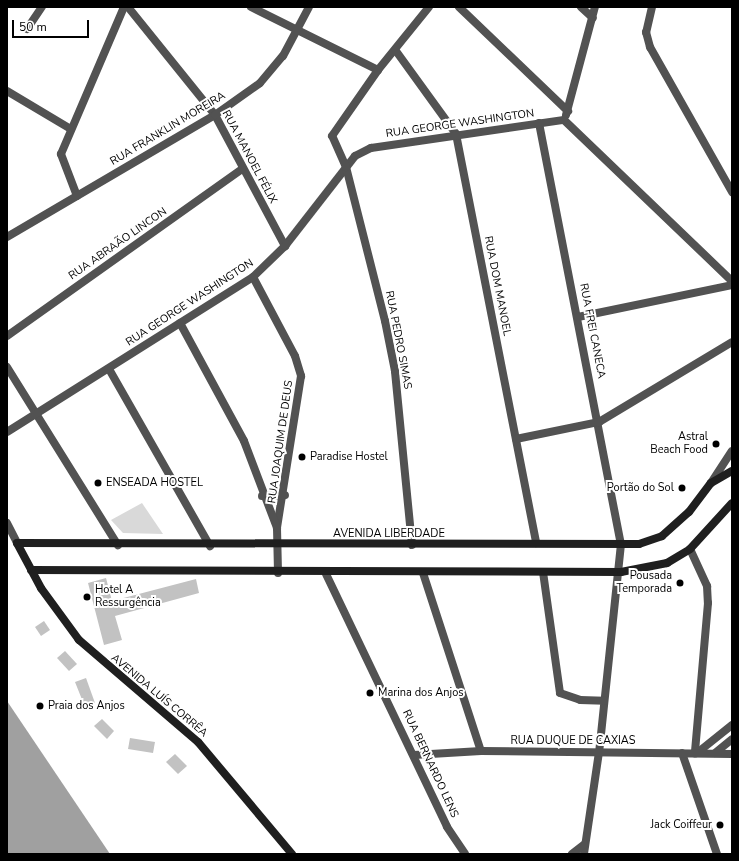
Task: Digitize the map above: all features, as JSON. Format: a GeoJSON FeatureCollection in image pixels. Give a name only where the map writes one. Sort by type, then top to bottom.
{"type":"FeatureCollection","features":[{"type":"Feature","properties":{"kind":"main road","name":"AVENIDA LIBERDADE"},"geometry":{"type":"LineString","coordinates":[[18,543],[210,546],[536,543],[639,544],[662,536],[689,512],[711,483],[732,471]]}},
{"type":"Feature","properties":{"kind":"main road"},"geometry":{"type":"LineString","coordinates":[[31,570],[326,574],[621,572],[667,563],[690,550],[732,503]]}},
{"type":"Feature","properties":{"kind":"main road","name":"AVENIDA LUÍS CORRÊA"},"geometry":{"type":"LineString","coordinates":[[18,543],[31,570],[78,640],[198,742],[292,854]]}},
{"type":"Feature","properties":{"kind":"street"},"geometry":{"type":"LineString","coordinates":[[27,29],[42,7]]}},
{"type":"Feature","properties":{"kind":"street"},"geometry":{"type":"LineString","coordinates":[[77,196],[60,154],[69,128],[124,7]]}},
{"type":"Feature","properties":{"kind":"street","name":"RUA MANOEL FÉLIX"},"geometry":{"type":"LineString","coordinates":[[128,7],[215,115],[242,169],[285,246]]}},
{"type":"Feature","properties":{"kind":"street"},"geometry":{"type":"LineString","coordinates":[[251,7],[378,70]]}},
{"type":"Feature","properties":{"kind":"street","name":"RUA FRANKLIN MOREIRA"},"geometry":{"type":"LineString","coordinates":[[7,237],[215,115],[260,83],[283,56],[298,31],[309,7]]}},
{"type":"Feature","properties":{"kind":"street","name":"RUA PEDRO SIMAS"},"geometry":{"type":"LineString","coordinates":[[412,545],[395,371],[346,167],[333,143],[333,131],[378,70],[396,51],[429,7]]}},
{"type":"Feature","properties":{"kind":"street"},"geometry":{"type":"LineString","coordinates":[[459,7],[568,111]]}},
{"type":"Feature","properties":{"kind":"street"},"geometry":{"type":"LineString","coordinates":[[581,7],[593,18]]}},
{"type":"Feature","properties":{"kind":"street"},"geometry":{"type":"LineString","coordinates":[[595,7],[568,111],[564,120],[732,281]]}},
{"type":"Feature","properties":{"kind":"street"},"geometry":{"type":"LineString","coordinates":[[652,7],[646,32],[650,47],[732,192]]}},
{"type":"Feature","properties":{"kind":"street","name":"RUA DOM MANOEL"},"geometry":{"type":"LineString","coordinates":[[396,51],[456,134],[536,543]]}},
{"type":"Feature","properties":{"kind":"street"},"geometry":{"type":"LineString","coordinates":[[7,91],[69,128]]}},
{"type":"Feature","properties":{"kind":"street","name":"RUA GEORGE WASHINGTON"},"geometry":{"type":"LineString","coordinates":[[7,432],[109,369],[252,277],[285,246],[355,156],[371,148],[456,134],[564,120]]}},
{"type":"Feature","properties":{"kind":"street","name":"RUA FREI CANECA"},"geometry":{"type":"LineString","coordinates":[[539,123],[599,422],[621,544],[621,572],[604,701],[599,752],[584,854]]}},
{"type":"Feature","properties":{"kind":"street","name":"RUA ABRAÃO LINCON"},"geometry":{"type":"LineString","coordinates":[[7,336],[242,169]]}},
{"type":"Feature","properties":{"kind":"street","name":"RUA JOAQUIM DE DEUS"},"geometry":{"type":"LineString","coordinates":[[252,277],[294,356],[301,376],[285,495],[276,528],[278,573]]}},
{"type":"Feature","properties":{"kind":"street"},"geometry":{"type":"LineString","coordinates":[[578,317],[732,285]]}},
{"type":"Feature","properties":{"kind":"street"},"geometry":{"type":"LineString","coordinates":[[180,323],[244,441],[262,496],[276,528]]}},
{"type":"Feature","properties":{"kind":"street"},"geometry":{"type":"LineString","coordinates":[[516,439],[599,422],[732,342]]}},
{"type":"Feature","properties":{"kind":"street"},"geometry":{"type":"LineString","coordinates":[[7,367],[118,545]]}},
{"type":"Feature","properties":{"kind":"street"},"geometry":{"type":"LineString","coordinates":[[109,369],[210,546]]}},
{"type":"Feature","properties":{"kind":"street"},"geometry":{"type":"LineString","coordinates":[[711,483],[732,450]]}},
{"type":"Feature","properties":{"kind":"street"},"geometry":{"type":"LineString","coordinates":[[262,496],[285,495]]}},
{"type":"Feature","properties":{"kind":"street"},"geometry":{"type":"LineString","coordinates":[[7,523],[18,543]]}},
{"type":"Feature","properties":{"kind":"street"},"geometry":{"type":"LineString","coordinates":[[690,550],[707,586],[708,603],[696,753]]}},
{"type":"Feature","properties":{"kind":"street"},"geometry":{"type":"LineString","coordinates":[[543,572],[560,693],[580,700],[604,701]]}},
{"type":"Feature","properties":{"kind":"street"},"geometry":{"type":"LineString","coordinates":[[423,573],[481,751]]}},
{"type":"Feature","properties":{"kind":"street","name":"RUA BERNARDO LENS"},"geometry":{"type":"LineString","coordinates":[[326,574],[447,826],[465,854]]}},
{"type":"Feature","properties":{"kind":"street"},"geometry":{"type":"LineString","coordinates":[[696,753],[732,725]]}},
{"type":"Feature","properties":{"kind":"street"},"geometry":{"type":"LineString","coordinates":[[715,738],[723,746]]}},
{"type":"Feature","properties":{"kind":"street"},"geometry":{"type":"LineString","coordinates":[[715,753],[732,740]]}},
{"type":"Feature","properties":{"kind":"street","name":"RUA DUQUE DE CAXIAS"},"geometry":{"type":"LineString","coordinates":[[414,755],[481,751],[732,754]]}},
{"type":"Feature","properties":{"kind":"street"},"geometry":{"type":"LineString","coordinates":[[682,753],[717,854]]}},
{"type":"Feature","properties":{"kind":"street"},"geometry":{"type":"LineString","coordinates":[[572,854],[585,844]]}},
{"type":"Feature","properties":{"kind":"shaded area"},"geometry":{"type":"Polygon","coordinates":[[[142,503],[163,534],[123,533],[111,520],[142,503]]]}},
{"type":"Feature","properties":{"kind":"shaded area"},"geometry":{"type":"Polygon","coordinates":[[[7,701],[110,854],[7,854],[7,701]]]}},
{"type":"Feature","properties":{"kind":"building"},"geometry":{"type":"Polygon","coordinates":[[[106,578],[112,601],[196,579],[199,593],[115,616],[122,640],[104,645],[88,583],[106,578]]]}},
{"type":"Feature","properties":{"kind":"building"},"geometry":{"type":"Polygon","coordinates":[[[44,621],[50,630],[41,636],[35,627],[44,621]]]}},
{"type":"Feature","properties":{"kind":"building"},"geometry":{"type":"Polygon","coordinates":[[[65,651],[77,664],[69,671],[57,658],[65,651]]]}},
{"type":"Feature","properties":{"kind":"building"},"geometry":{"type":"Polygon","coordinates":[[[86,678],[95,703],[85,707],[75,682],[86,678]]]}},
{"type":"Feature","properties":{"kind":"building"},"geometry":{"type":"Polygon","coordinates":[[[102,719],[114,731],[107,739],[94,726],[102,719]]]}},
{"type":"Feature","properties":{"kind":"building"},"geometry":{"type":"Polygon","coordinates":[[[130,738],[155,742],[153,753],[128,749],[130,738]]]}},
{"type":"Feature","properties":{"kind":"building"},"geometry":{"type":"Polygon","coordinates":[[[175,754],[187,766],[178,774],[166,762],[175,754]]]}},
{"type":"Feature","properties":{"kind":"place","name":"Astral Beach Food"},"geometry":{"type":"Point","coordinates":[716,444]}},
{"type":"Feature","properties":{"kind":"place","name":"Paradise Hostel"},"geometry":{"type":"Point","coordinates":[302,457]}},
{"type":"Feature","properties":{"kind":"place","name":"ENSEADA HOSTEL"},"geometry":{"type":"Point","coordinates":[98,483]}},
{"type":"Feature","properties":{"kind":"place","name":"Portão do Sol"},"geometry":{"type":"Point","coordinates":[682,488]}},
{"type":"Feature","properties":{"kind":"place","name":"Pousada Temporada"},"geometry":{"type":"Point","coordinates":[680,583]}},
{"type":"Feature","properties":{"kind":"place","name":"Hotel A Ressurgência"},"geometry":{"type":"Point","coordinates":[87,597]}},
{"type":"Feature","properties":{"kind":"place","name":"Marina dos Anjos"},"geometry":{"type":"Point","coordinates":[370,693]}},
{"type":"Feature","properties":{"kind":"place","name":"Praia dos Anjos"},"geometry":{"type":"Point","coordinates":[40,706]}},
{"type":"Feature","properties":{"kind":"place","name":"Jack Coiffeur"},"geometry":{"type":"Point","coordinates":[720,825]}}]}
